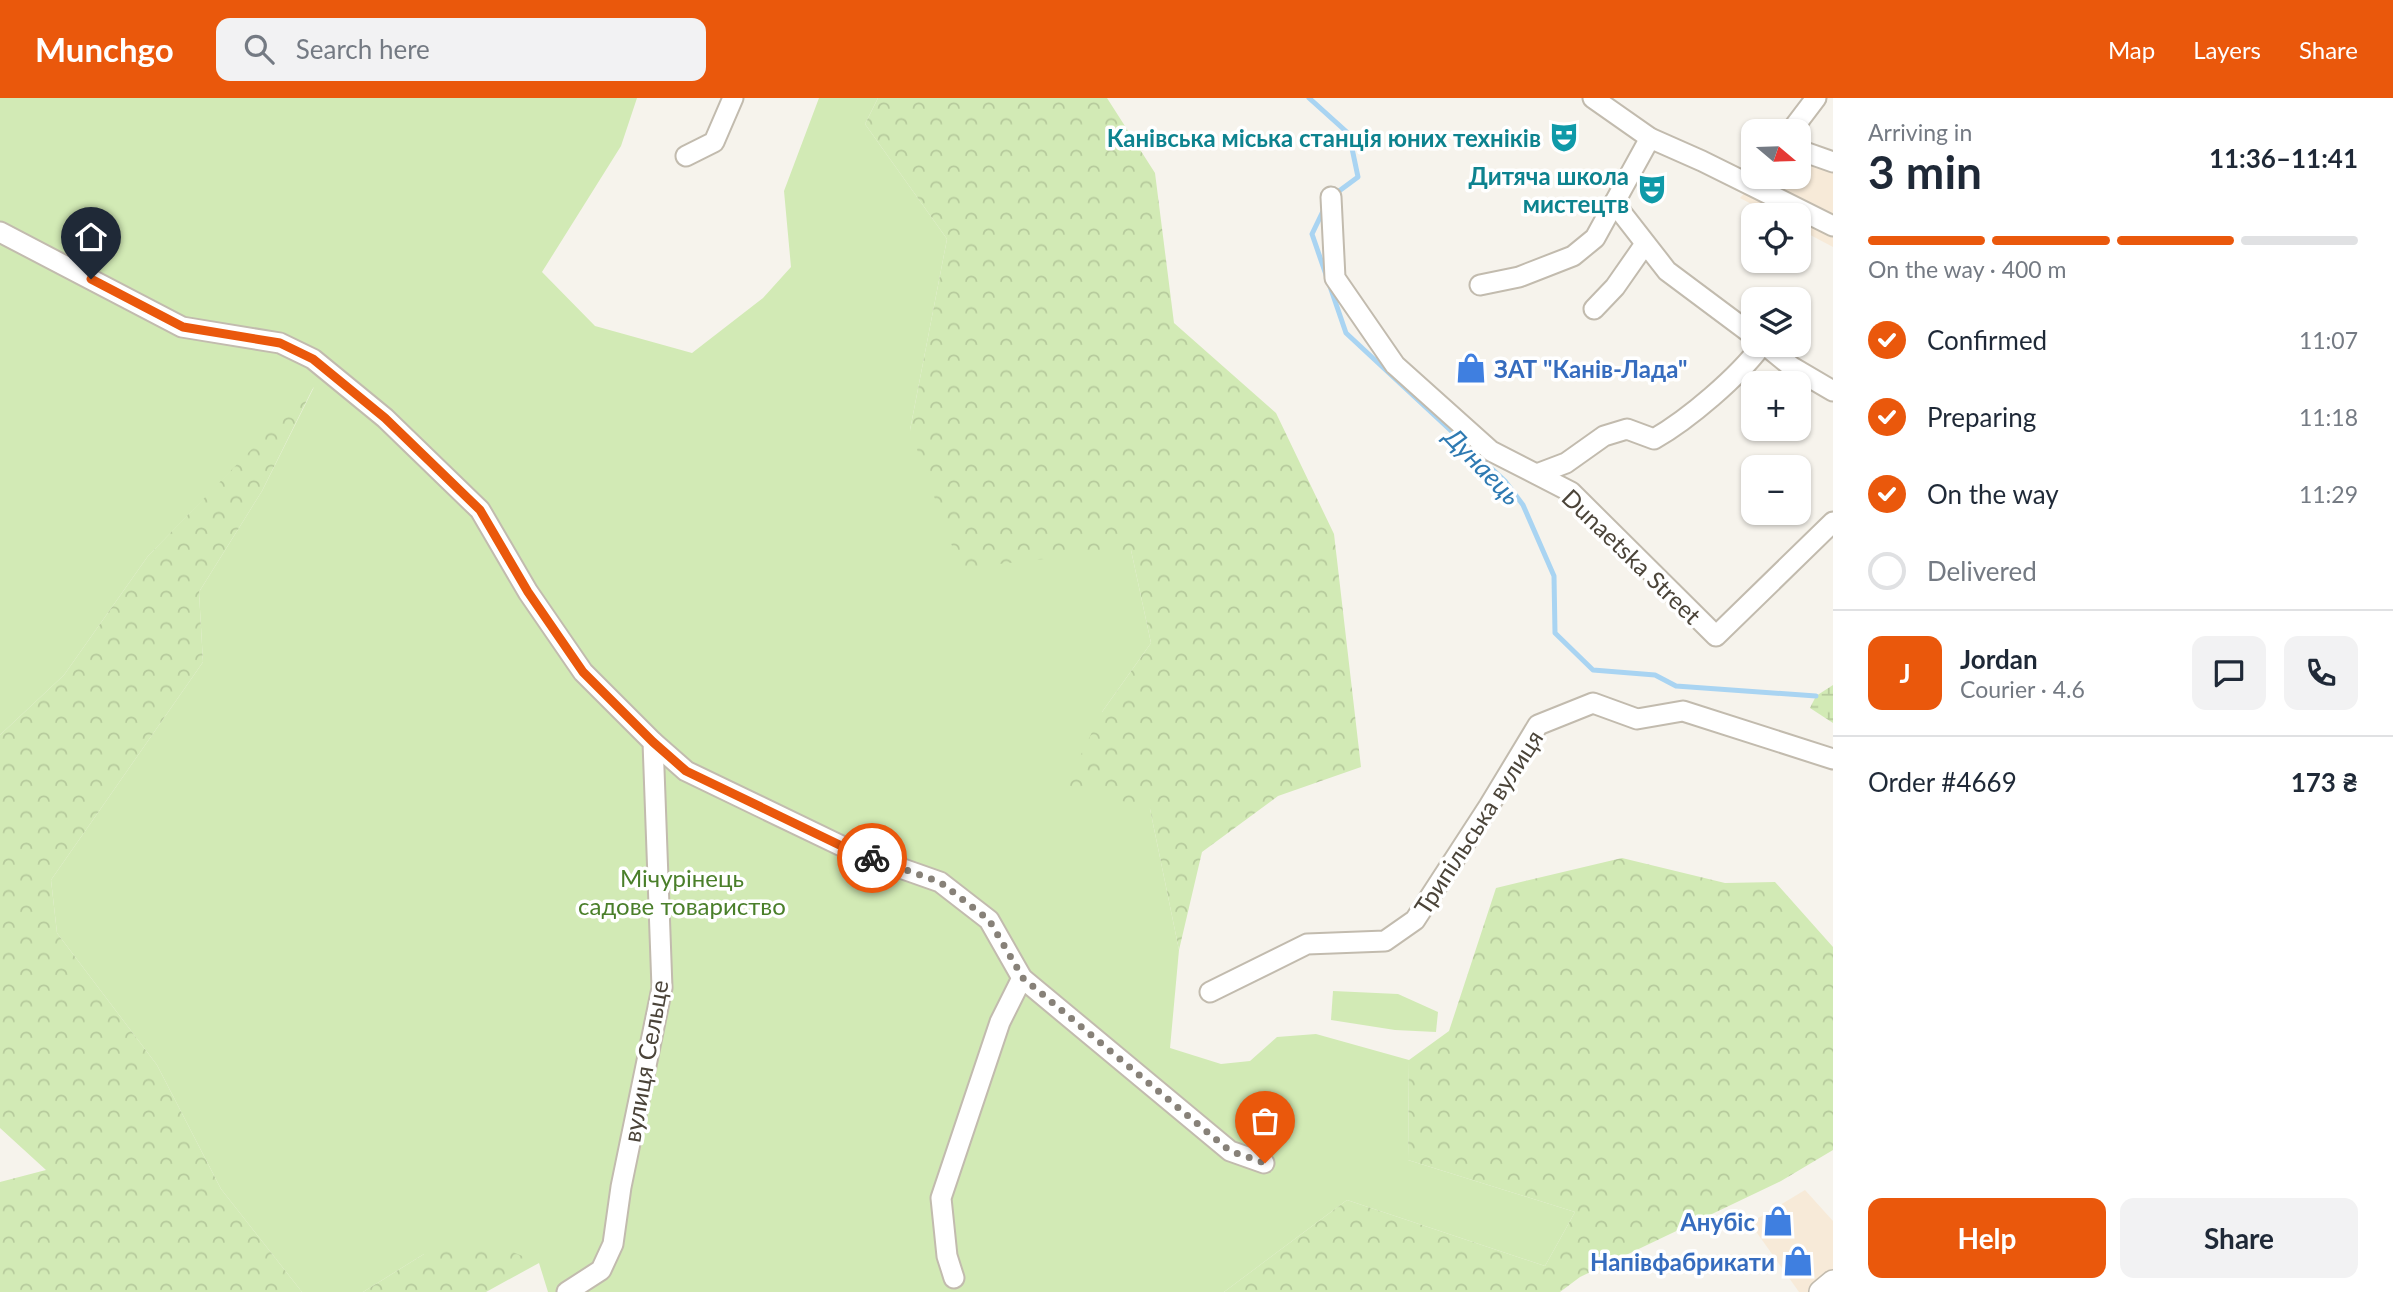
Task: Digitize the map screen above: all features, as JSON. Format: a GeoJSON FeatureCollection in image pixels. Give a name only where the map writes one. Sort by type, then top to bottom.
{"type":"FeatureCollection","features":[{"type":"Feature","properties":{"kind":"street"},"geometry":{"type":"LineString","coordinates":[[686,156],[714,142],[733,98]]}},
{"type":"Feature","properties":{"kind":"street"},"geometry":{"type":"LineString","coordinates":[[1593,98],[1650,138],[1741,175]]}},
{"type":"Feature","properties":{"kind":"street"},"geometry":{"type":"LineString","coordinates":[[1800,119],[1816,98]]}},
{"type":"Feature","properties":{"kind":"street"},"geometry":{"type":"LineString","coordinates":[[1480,285],[1518,277],[1573,256],[1595,238],[1650,138]]}},
{"type":"Feature","properties":{"kind":"street"},"geometry":{"type":"LineString","coordinates":[[1811,154],[1833,162]]}},
{"type":"Feature","properties":{"kind":"street"},"geometry":{"type":"LineString","coordinates":[[1768,189],[1833,226]]}},
{"type":"Feature","properties":{"kind":"street","name":"Dunaetska Street"},"geometry":{"type":"LineString","coordinates":[[1331,197],[1335,278],[1395,365],[1491,451],[1571,492],[1716,636],[1833,522]]}},
{"type":"Feature","properties":{"kind":"street"},"geometry":{"type":"LineString","coordinates":[[1614,203],[1667,271],[1741,326]]}},
{"type":"Feature","properties":{"kind":"street"},"geometry":{"type":"LineString","coordinates":[[0,232],[183,327],[280,343],[313,359],[385,418],[480,510],[528,592],[583,672],[686,771],[852,851],[940,882],[989,920],[1023,978],[1230,1151],[1265,1163]]}},
{"type":"Feature","properties":{"kind":"street"},"geometry":{"type":"LineString","coordinates":[[1594,309],[1615,287],[1645,244]]}},
{"type":"Feature","properties":{"kind":"street"},"geometry":{"type":"LineString","coordinates":[[1537,474],[1566,463],[1604,436],[1628,429],[1654,439],[1679,425],[1753,357]]}},
{"type":"Feature","properties":{"kind":"street"},"geometry":{"type":"LineString","coordinates":[[1778,357],[1833,391]]}},
{"type":"Feature","properties":{"kind":"street","name":"Трипільська вулиця"},"geometry":{"type":"LineString","coordinates":[[1210,992],[1307,944],[1385,941],[1415,920],[1538,725],[1593,703],[1637,719],[1683,711],[1833,759]]}},
{"type":"Feature","properties":{"kind":"street","name":"вулиця Сельце"},"geometry":{"type":"LineString","coordinates":[[567,1292],[601,1270],[613,1244],[621,1187],[662,988],[653,742]]}},
{"type":"Feature","properties":{"kind":"street"},"geometry":{"type":"LineString","coordinates":[[954,1278],[947,1256],[941,1198],[1000,1022],[1023,978]]}},
{"type":"Feature","properties":{"kind":"street"},"geometry":{"type":"LineString","coordinates":[[1821,1292],[1833,1282]]}},
{"type":"Feature","properties":{"kind":"shaded area"},"geometry":{"type":"Polygon","coordinates":[[[1811,161],[1833,171],[1833,247],[1811,235],[1811,203],[1750,203],[1740,198],[1748,189],[1811,189],[1811,161]]]}},
{"type":"Feature","properties":{"kind":"shaded area"},"geometry":{"type":"Polygon","coordinates":[[[1805,1190],[1833,1221],[1833,1292],[1799,1292],[1750,1223],[1805,1190]]]}},
{"type":"Feature","properties":{"kind":"green space","name":"Мічурінець садове товариство"},"geometry":{"type":"Polygon","coordinates":[[[0,98],[637,98],[621,146],[542,272],[595,326],[692,353],[763,298],[791,267],[784,191],[819,98],[878,98],[865,124],[947,239],[910,430],[1131,550],[1151,643],[1102,712],[1150,809],[1179,950],[1170,1048],[1221,1064],[1250,1061],[1277,1037],[1316,1034],[1409,1060],[1408,1160],[1575,1212],[1545,1266],[1347,1200],[1224,1292],[548,1292],[539,1263],[424,1254],[363,1292],[302,1292],[221,1189],[157,1065],[57,933],[51,880],[203,662],[199,592],[262,491],[314,387],[148,556],[64,675],[0,735],[0,98]]]}},
{"type":"Feature","properties":{"kind":"green space"},"geometry":{"type":"Polygon","coordinates":[[[878,98],[1107,98],[1155,173],[1174,323],[1276,413],[1334,534],[1361,767],[1278,796],[1202,852],[1179,950],[1150,809],[1066,785],[1102,712],[1151,643],[1131,550],[960,568],[910,430],[947,239],[865,124],[878,98]]]}},
{"type":"Feature","properties":{"kind":"green space"},"geometry":{"type":"Polygon","coordinates":[[[315,384],[262,491],[199,592],[203,662],[51,880],[57,933],[157,1065],[221,1189],[302,1292],[0,1292],[0,1182],[46,1170],[0,1128],[0,735],[64,675],[148,556],[315,384]]]}},
{"type":"Feature","properties":{"kind":"green space"},"geometry":{"type":"Polygon","coordinates":[[[1833,685],[1833,723],[1810,708],[1816,696],[1833,685]]]}},
{"type":"Feature","properties":{"kind":"green space"},"geometry":{"type":"Polygon","coordinates":[[[1622,858],[1725,883],[1775,882],[1833,947],[1833,1150],[1781,1181],[1580,1277],[1560,1292],[1224,1292],[1347,1200],[1545,1266],[1575,1212],[1408,1160],[1409,1060],[1449,1031],[1496,888],[1622,858]]]}},
{"type":"Feature","properties":{"kind":"green space"},"geometry":{"type":"Polygon","coordinates":[[[1333,991],[1398,994],[1438,1012],[1436,1032],[1395,1030],[1331,1020],[1333,991]]]}},
{"type":"Feature","properties":{"kind":"green space"},"geometry":{"type":"Polygon","coordinates":[[[487,1241],[539,1263],[486,1292],[363,1292],[424,1254],[487,1241]]]}},
{"type":"Feature","properties":{"kind":"waterway","name":"Дунаець"},"geometry":{"type":"LineString","coordinates":[[1309,98],[1349,134],[1358,177],[1335,194]]}},
{"type":"Feature","properties":{"kind":"waterway","name":"Дунаець"},"geometry":{"type":"LineString","coordinates":[[1325,207],[1312,234],[1346,333],[1505,481],[1523,505],[1554,576],[1555,633],[1593,670],[1655,675],[1676,686],[1816,696]]}},
{"type":"Feature","properties":{"kind":"way so far"},"geometry":{"type":"LineString","coordinates":[[872,858],[940,882],[989,920],[1023,978],[1230,1151],[1265,1163]]}},
{"type":"Feature","properties":{"kind":"place","name":"Канівська міська станція юних техніків"},"geometry":{"type":"Point","coordinates":[1564,137]}},
{"type":"Feature","properties":{"kind":"place","name":"Дитяча школа мистецтв"},"geometry":{"type":"Point","coordinates":[1652,189]}},
{"type":"Feature","properties":{"kind":"place","name":"ЗАТ \"Канів-Лада\""},"geometry":{"type":"Point","coordinates":[1471,368]}},
{"type":"Feature","properties":{"kind":"place","name":"Анубіс"},"geometry":{"type":"Point","coordinates":[1778,1221]}},
{"type":"Feature","properties":{"kind":"place","name":"Напівфабрикати"},"geometry":{"type":"Point","coordinates":[1798,1261]}},
{"type":"Feature","properties":{"kind":"route"},"geometry":{"type":"LineString","coordinates":[[91,279],[183,327],[280,343],[313,359],[385,418],[480,510],[528,592],[583,672],[653,742],[686,771],[852,851],[872,858]]}}]}
